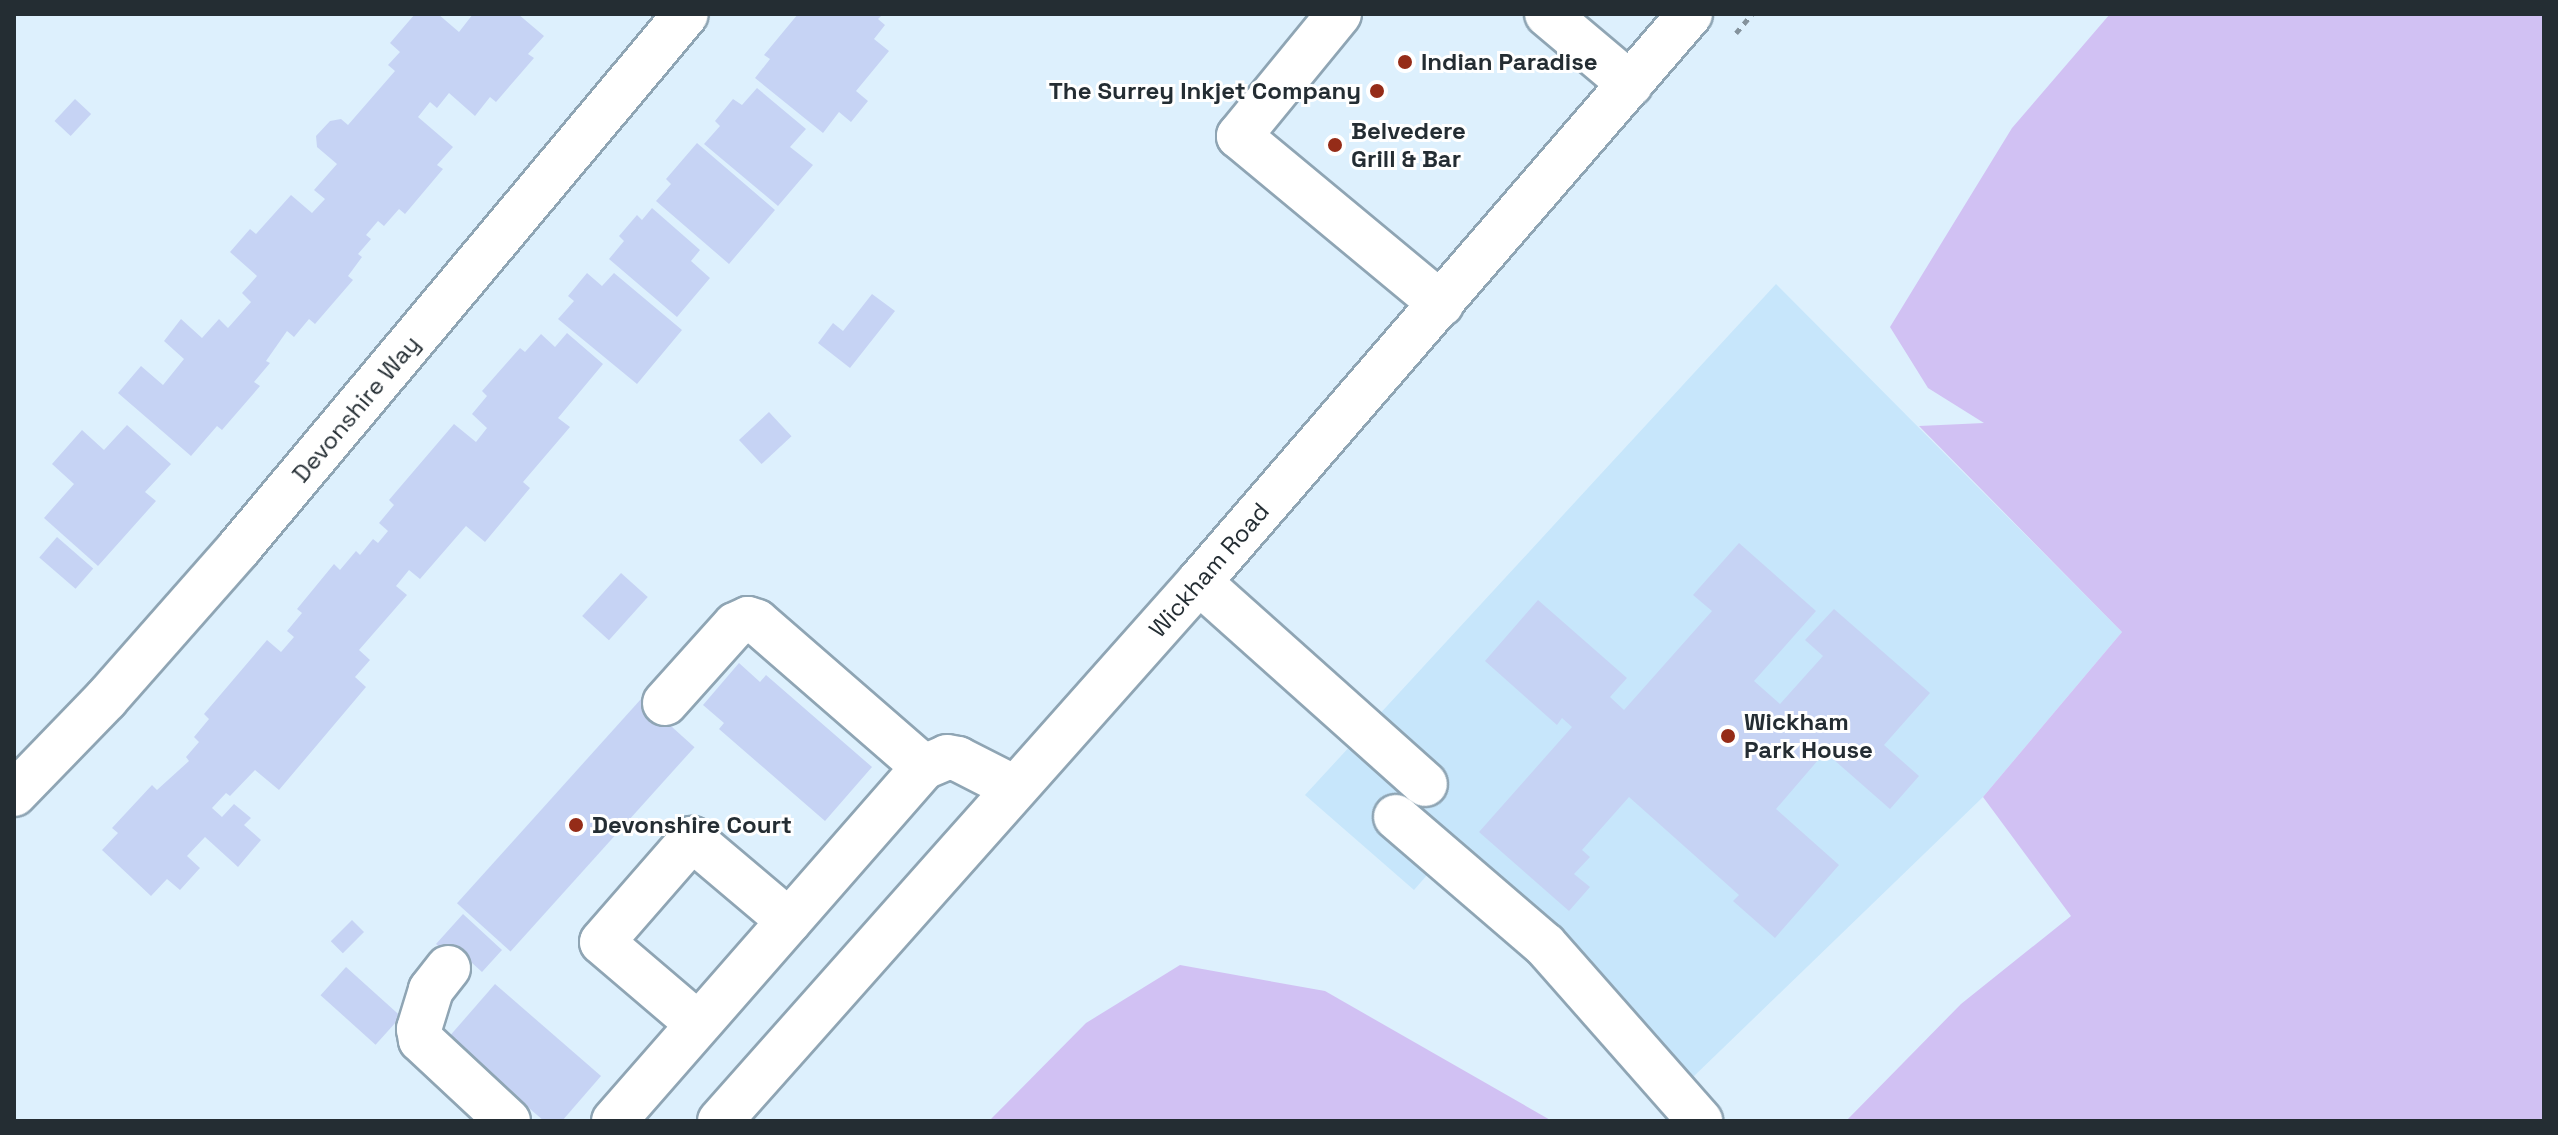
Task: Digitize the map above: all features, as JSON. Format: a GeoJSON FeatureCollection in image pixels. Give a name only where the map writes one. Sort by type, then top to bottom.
{"type":"FeatureCollection","features":[{"type":"Feature","properties":{"kind":"main road","name":"Devonshire Way"},"geometry":{"type":"LineString","coordinates":[[14,794],[106,699],[239,548],[686,14]]}},
{"type":"Feature","properties":{"kind":"main road"},"geometry":{"type":"LineString","coordinates":[[1339,14],[1239,136],[1441,304]]}},
{"type":"Feature","properties":{"kind":"main road"},"geometry":{"type":"LineString","coordinates":[[1547,14],[1630,84]]}},
{"type":"Feature","properties":{"kind":"main road","name":"Wickham Road"},"geometry":{"type":"LineString","coordinates":[[720,1121],[1199,582],[1441,304],[1630,84],[1674,20]]}},
{"type":"Feature","properties":{"kind":"main road"},"geometry":{"type":"LineString","coordinates":[[1199,582],[1425,784]]}},
{"type":"Feature","properties":{"kind":"main road"},"geometry":{"type":"LineString","coordinates":[[665,703],[735,625],[748,619],[757,622],[924,767]]}},
{"type":"Feature","properties":{"kind":"main road"},"geometry":{"type":"LineString","coordinates":[[614,1121],[924,767],[947,757],[958,759],[1015,788]]}},
{"type":"Feature","properties":{"kind":"main road"},"geometry":{"type":"LineString","coordinates":[[1396,817],[1545,945],[1700,1121]]}},
{"type":"Feature","properties":{"kind":"main road"},"geometry":{"type":"LineString","coordinates":[[698,1024],[602,942],[692,839],[789,921]]}},
{"type":"Feature","properties":{"kind":"main road"},"geometry":{"type":"LineString","coordinates":[[448,968],[431,990],[419,1029],[421,1040],[508,1121]]}},
{"type":"Feature","properties":{"kind":"shaded area"},"geometry":{"type":"Polygon","coordinates":[[[2110,14],[2544,14],[2544,1121],[1846,1121],[1961,1004],[2071,916],[1983,797],[2122,632],[1919,426],[1984,423],[1928,388],[1890,327],[2012,128],[2110,14]]]}},
{"type":"Feature","properties":{"kind":"shaded area"},"geometry":{"type":"Polygon","coordinates":[[[1776,284],[2122,632],[1983,797],[1692,1078],[1557,930],[1455,843],[1414,890],[1305,795],[1776,284]]]}},
{"type":"Feature","properties":{"kind":"shaded area"},"geometry":{"type":"Polygon","coordinates":[[[1180,965],[1325,991],[1552,1121],[989,1121],[1086,1023],[1180,965]]]}},
{"type":"Feature","properties":{"kind":"building"},"geometry":{"type":"Polygon","coordinates":[[[415,14],[438,14],[459,32],[473,14],[518,14],[544,36],[528,54],[534,58],[496,102],[490,97],[475,116],[449,93],[437,108],[430,102],[418,117],[453,147],[437,165],[443,169],[405,214],[399,209],[384,226],[378,221],[366,235],[371,239],[358,254],[362,257],[348,276],[353,280],[315,324],[309,319],[294,337],[287,331],[266,361],[270,363],[254,382],[260,386],[222,430],[217,426],[191,456],[118,393],[141,366],[163,385],[184,359],[164,341],[181,319],[202,338],[219,319],[228,328],[251,302],[242,293],[257,276],[230,252],[250,229],[256,234],[291,195],[312,213],[325,199],[314,190],[337,164],[317,147],[316,136],[330,121],[341,119],[348,125],[395,71],[388,65],[400,52],[390,43],[415,14]]]}},
{"type":"Feature","properties":{"kind":"building"},"geometry":{"type":"Polygon","coordinates":[[[798,14],[883,14],[878,19],[885,25],[874,39],[889,51],[856,91],[868,101],[851,122],[839,112],[823,133],[755,78],[770,59],[764,55],[798,14]]]}},
{"type":"Feature","properties":{"kind":"building"},"geometry":{"type":"Polygon","coordinates":[[[757,88],[806,129],[790,147],[813,165],[778,206],[704,144],[720,126],[715,121],[733,99],[742,105],[757,88]]]}},
{"type":"Feature","properties":{"kind":"building"},"geometry":{"type":"Polygon","coordinates":[[[75,99],[91,114],[71,136],[55,121],[75,99]]]}},
{"type":"Feature","properties":{"kind":"building"},"geometry":{"type":"Polygon","coordinates":[[[697,143],[775,210],[729,264],[656,201],[671,184],[666,179],[697,143]]]}},
{"type":"Feature","properties":{"kind":"building"},"geometry":{"type":"Polygon","coordinates":[[[652,208],[700,250],[691,261],[710,278],[677,317],[609,259],[624,241],[619,236],[637,215],[642,220],[652,208]]]}},
{"type":"Feature","properties":{"kind":"building"},"geometry":{"type":"Polygon","coordinates":[[[587,273],[602,286],[614,273],[682,330],[637,384],[558,319],[574,301],[568,296],[587,273]]]}},
{"type":"Feature","properties":{"kind":"building"},"geometry":{"type":"Polygon","coordinates":[[[872,294],[895,311],[850,368],[818,343],[833,323],[843,331],[872,294]]]}},
{"type":"Feature","properties":{"kind":"building"},"geometry":{"type":"Polygon","coordinates":[[[567,333],[603,364],[558,418],[570,427],[523,482],[530,488],[485,542],[466,526],[420,579],[409,570],[396,586],[407,595],[359,650],[370,660],[355,677],[366,687],[279,790],[255,770],[230,796],[226,793],[212,808],[222,817],[234,804],[251,818],[244,825],[261,840],[238,867],[205,837],[187,856],[200,868],[180,890],[167,879],[151,896],[102,850],[118,833],[112,828],[152,785],[157,790],[189,761],[186,757],[199,742],[194,737],[209,719],[204,714],[267,640],[281,652],[294,637],[287,631],[302,613],[297,609],[334,564],[340,570],[356,551],[360,555],[373,539],[378,543],[388,531],[379,523],[394,505],[389,500],[454,424],[476,442],[487,428],[472,414],[487,396],[482,391],[520,348],[525,352],[541,334],[555,347],[567,333]]]}},
{"type":"Feature","properties":{"kind":"building"},"geometry":{"type":"Polygon","coordinates":[[[769,412],[792,436],[762,464],[739,440],[769,412]]]}},
{"type":"Feature","properties":{"kind":"building"},"geometry":{"type":"Polygon","coordinates":[[[127,425],[171,464],[145,492],[156,501],[98,566],[44,518],[74,484],[52,464],[82,430],[104,450],[127,425]]]}},
{"type":"Feature","properties":{"kind":"building"},"geometry":{"type":"Polygon","coordinates":[[[57,537],[93,568],[76,589],[39,557],[57,537]]]}},
{"type":"Feature","properties":{"kind":"building","name":"Wickham Park House"},"geometry":{"type":"Polygon","coordinates":[[[1739,543],[1816,611],[1754,681],[1780,704],[1823,656],[1805,640],[1834,609],[1930,693],[1884,745],[1919,776],[1890,809],[1825,752],[1776,809],[1839,865],[1775,938],[1733,901],[1739,895],[1629,797],[1582,850],[1590,857],[1574,874],[1590,887],[1569,911],[1479,832],[1572,727],[1562,718],[1557,725],[1485,661],[1538,600],[1627,678],[1610,697],[1624,710],[1712,611],[1693,595],[1739,543]]]}},
{"type":"Feature","properties":{"kind":"building"},"geometry":{"type":"Polygon","coordinates":[[[621,573],[648,597],[609,640],[582,616],[621,573]]]}},
{"type":"Feature","properties":{"kind":"building","name":"Devonshire Court"},"geometry":{"type":"Polygon","coordinates":[[[739,663],[760,682],[766,675],[872,767],[825,821],[719,729],[724,723],[703,705],[739,663]]]}},
{"type":"Feature","properties":{"kind":"building","name":"Devonshire Court"},"geometry":{"type":"Polygon","coordinates":[[[641,699],[695,747],[510,952],[457,903],[641,699]]]}},
{"type":"Feature","properties":{"kind":"building"},"geometry":{"type":"Polygon","coordinates":[[[463,914],[502,950],[482,972],[471,962],[465,969],[436,944],[463,914]]]}},
{"type":"Feature","properties":{"kind":"building"},"geometry":{"type":"Polygon","coordinates":[[[352,920],[364,932],[343,953],[331,941],[352,920]]]}},
{"type":"Feature","properties":{"kind":"building"},"geometry":{"type":"Polygon","coordinates":[[[346,967],[401,1017],[376,1045],[321,995],[346,967]]]}},
{"type":"Feature","properties":{"kind":"building"},"geometry":{"type":"Polygon","coordinates":[[[495,984],[601,1076],[562,1121],[544,1121],[448,1038],[495,984]]]}},
{"type":"Feature","properties":{"kind":"place","name":"Indian Paradise"},"geometry":{"type":"Point","coordinates":[1405,62]}},
{"type":"Feature","properties":{"kind":"place","name":"The Surrey Inkjet Company"},"geometry":{"type":"Point","coordinates":[1377,91]}},
{"type":"Feature","properties":{"kind":"place","name":"Belvedere Grill & Bar"},"geometry":{"type":"Point","coordinates":[1335,145]}},
{"type":"Feature","properties":{"kind":"place","name":"Wickham Park House"},"geometry":{"type":"Point","coordinates":[1728,736]}},
{"type":"Feature","properties":{"kind":"place","name":"Devonshire Court"},"geometry":{"type":"Point","coordinates":[576,825]}}]}
